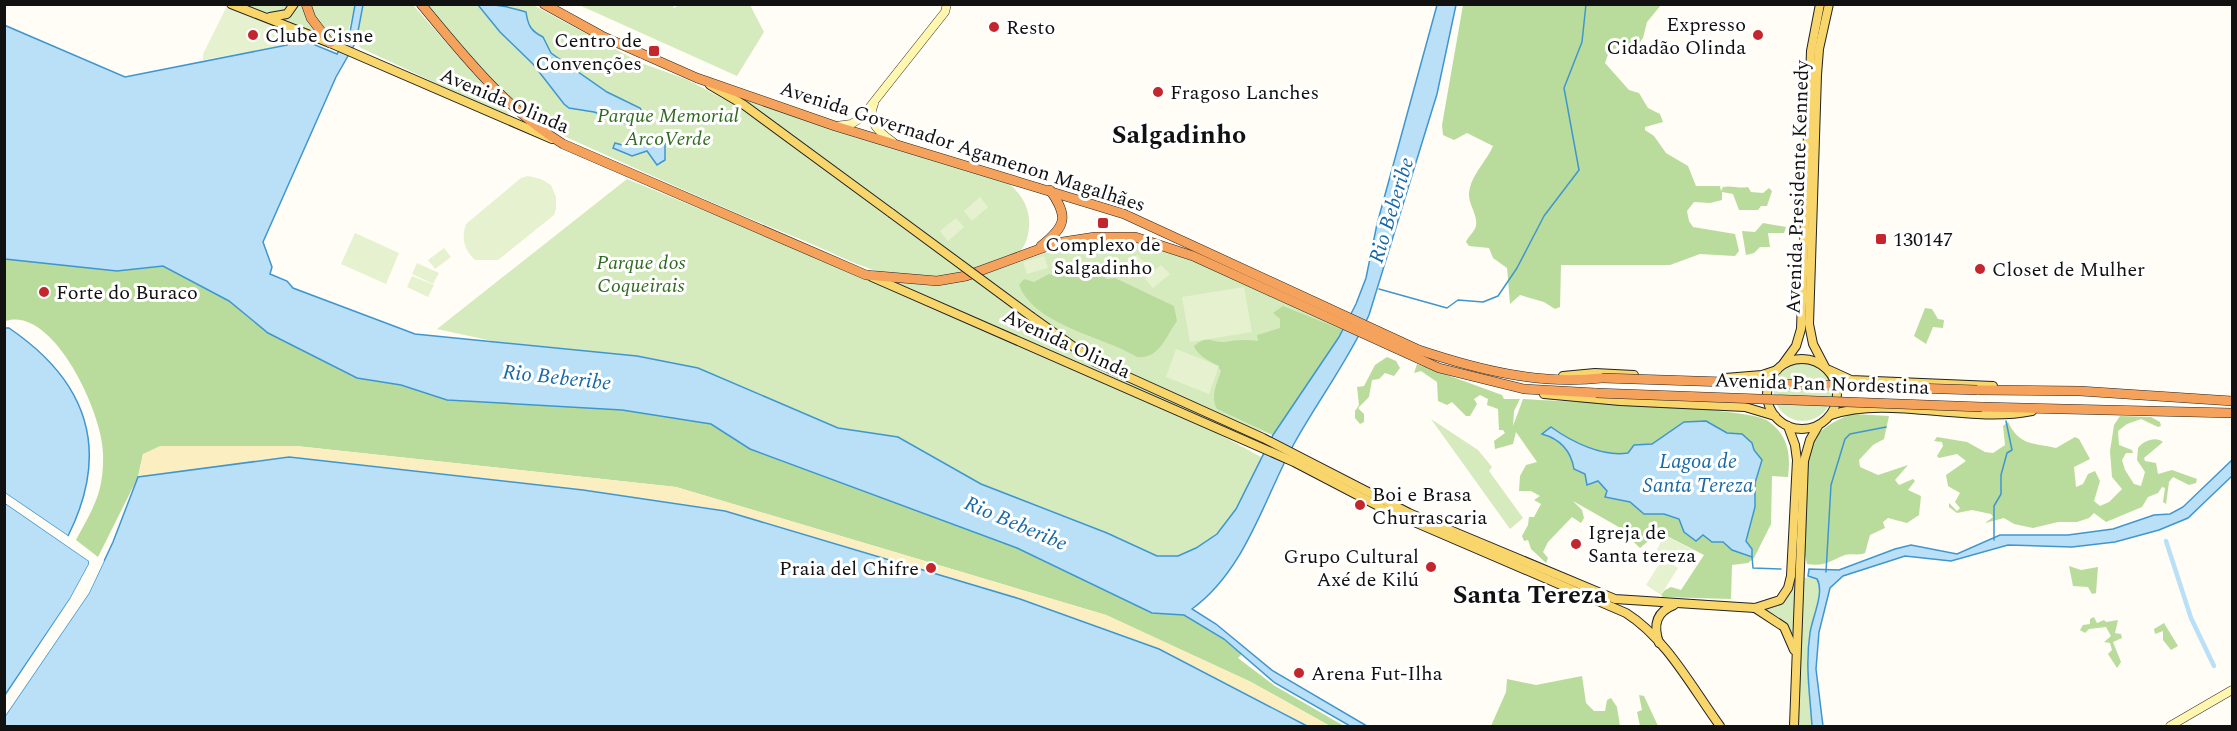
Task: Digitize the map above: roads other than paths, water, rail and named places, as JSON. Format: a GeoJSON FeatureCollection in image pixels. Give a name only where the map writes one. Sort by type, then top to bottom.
{"type":"FeatureCollection","features":[{"type":"Feature","properties":{"kind":"highway"},"geometry":{"type":"LineString","coordinates":[[306,4],[311,18],[333,44]]}},
{"type":"Feature","properties":{"kind":"highway"},"geometry":{"type":"LineString","coordinates":[[421,4],[473,66],[520,115],[563,144]]}},
{"type":"Feature","properties":{"kind":"highway","name":"Avenida Governador Agamenon Magalhães"},"geometry":{"type":"LineString","coordinates":[[544,4],[605,37],[697,78],[836,126],[1050,190],[1146,223],[1439,368],[1524,389],[1596,393]]}},
{"type":"Feature","properties":{"kind":"highway"},"geometry":{"type":"LineString","coordinates":[[795,105],[802,115]]}},
{"type":"Feature","properties":{"kind":"highway","name":"Avenida Olinda"},"geometry":{"type":"LineString","coordinates":[[563,144],[866,275]]}},
{"type":"Feature","properties":{"kind":"highway"},"geometry":{"type":"LineString","coordinates":[[1036,249],[1056,234],[1062,223],[1061,206],[1050,190]]}},
{"type":"Feature","properties":{"kind":"highway","name":"Avenida Governador Agamenon Magalhães"},"geometry":{"type":"LineString","coordinates":[[866,275],[917,281],[944,280],[966,276],[1036,249],[1095,237],[1142,238],[1192,256],[1346,321]]}},
{"type":"Feature","properties":{"kind":"highway","name":"Avenida Governador Agamenon Magalhães"},"geometry":{"type":"LineString","coordinates":[[1370,332],[1456,362],[1512,376],[1540,379],[1602,378],[1977,390]]}},
{"type":"Feature","properties":{"kind":"highway","name":"Avenida Pan Nordestina"},"geometry":{"type":"LineString","coordinates":[[1977,390],[2023,390],[2232,401]]}},
{"type":"Feature","properties":{"kind":"highway","name":"Avenida Pan Nordestina"},"geometry":{"type":"LineString","coordinates":[[1596,393],[1982,408],[2232,413]]}},
{"type":"Feature","properties":{"kind":"main road","name":"Avenida Olinda"},"geometry":{"type":"LineString","coordinates":[[231,4],[333,44],[563,144]]}},
{"type":"Feature","properties":{"kind":"main road"},"geometry":{"type":"LineString","coordinates":[[257,15],[282,16],[289,13],[294,4]]}},
{"type":"Feature","properties":{"kind":"main road"},"geometry":{"type":"LineString","coordinates":[[836,126],[855,122],[945,12],[947,4]]}},
{"type":"Feature","properties":{"kind":"main road","name":"Avenida Presidente Kennedy"},"geometry":{"type":"LineString","coordinates":[[1780,367],[1796,346],[1801,329],[1811,51],[1820,4]]}},
{"type":"Feature","properties":{"kind":"main road","name":"Avenida Presidente Kennedy"},"geometry":{"type":"LineString","coordinates":[[1827,369],[1813,344],[1809,324],[1816,75],[1829,4]]}},
{"type":"Feature","properties":{"kind":"main road","name":"Avenida Olinda"},"geometry":{"type":"LineString","coordinates":[[697,78],[744,105],[1087,358],[1410,513],[1598,593],[1615,599],[1755,608]]}},
{"type":"Feature","properties":{"kind":"main road"},"geometry":{"type":"LineString","coordinates":[[881,92],[873,106],[872,121],[879,132],[893,142]]}},
{"type":"Feature","properties":{"kind":"main road","name":"Avenida Olinda"},"geometry":{"type":"LineString","coordinates":[[866,275],[1262,442]]}},
{"type":"Feature","properties":{"kind":"main road"},"geometry":{"type":"LineString","coordinates":[[1755,608],[1780,600],[1796,570],[1804,461],[1810,440],[1818,426],[1831,415],[1838,396],[1835,382],[1827,369],[1805,359],[1780,367],[1768,389],[1768,403],[1775,416],[1788,426],[1806,429],[1818,426]]}},
{"type":"Feature","properties":{"kind":"main road","name":"Avenida Governador Agamenon Magalhães"},"geometry":{"type":"LineString","coordinates":[[1540,379],[1595,373],[1744,378],[1780,367]]}},
{"type":"Feature","properties":{"kind":"main road","name":"Avenida Pan Nordestina"},"geometry":{"type":"LineString","coordinates":[[1827,369],[1851,380],[2003,386],[2023,390]]}},
{"type":"Feature","properties":{"kind":"main road","name":"Avenida Governador Agamenon Magalhães"},"geometry":{"type":"LineString","coordinates":[[1524,389],[1575,397],[1745,407],[1775,416]]}},
{"type":"Feature","properties":{"kind":"main road","name":"Avenida Pan Nordestina"},"geometry":{"type":"LineString","coordinates":[[1831,415],[1858,408],[1995,414],[2047,408]]}},
{"type":"Feature","properties":{"kind":"main road"},"geometry":{"type":"LineString","coordinates":[[1788,426],[1795,445],[1797,460],[1796,570],[1799,586],[1794,726]]}},
{"type":"Feature","properties":{"kind":"main road","name":"Avenida Olinda"},"geometry":{"type":"LineString","coordinates":[[1296,459],[1384,509],[1626,613],[1640,623],[1659,643],[1720,726]]}},
{"type":"Feature","properties":{"kind":"main road"},"geometry":{"type":"LineString","coordinates":[[1659,643],[1656,629],[1658,617],[1662,611],[1677,604]]}},
{"type":"Feature","properties":{"kind":"main road"},"geometry":{"type":"LineString","coordinates":[[1755,608],[1778,621],[1786,630],[1794,648],[1796,668]]}},
{"type":"Feature","properties":{"kind":"main road"},"geometry":{"type":"LineString","coordinates":[[2170,726],[2232,690]]}},
{"type":"Feature","properties":{"kind":"water","name":"Rio Beberibe"},"geometry":{"type":"Polygon","coordinates":[[[355,5],[363,5],[356,42],[336,77],[263,242],[272,267],[270,274],[287,281],[293,288],[415,334],[637,356],[698,368],[838,428],[898,437],[981,484],[1107,533],[1157,556],[1178,556],[1196,548],[1217,534],[1236,509],[1273,435],[1339,337],[1356,304],[1366,278],[1377,224],[1437,5],[1456,5],[1437,94],[1369,315],[1352,348],[1295,442],[1240,554],[1211,593],[1192,609],[1216,624],[1273,671],[1367,726],[1350,726],[1275,683],[1224,639],[1184,615],[1152,613],[1017,548],[750,449],[711,424],[622,410],[447,400],[401,385],[357,378],[268,333],[229,301],[163,266],[117,271],[5,259],[4,25],[125,77],[287,45],[296,37],[337,54],[350,32],[355,5]]]}},
{"type":"Feature","properties":{"kind":"water"},"geometry":{"type":"Polygon","coordinates":[[[478,5],[503,6],[526,12],[531,28],[543,37],[551,53],[607,92],[640,108],[645,117],[629,125],[594,112],[569,108],[533,64],[500,32],[478,5]]]}},
{"type":"Feature","properties":{"kind":"water"},"geometry":{"type":"Polygon","coordinates":[[[658,139],[665,143],[665,160],[657,165],[647,151],[632,156],[613,148],[615,143],[629,147],[658,139]]]}},
{"type":"Feature","properties":{"kind":"water"},"geometry":{"type":"Polygon","coordinates":[[[4,328],[9,328],[36,349],[57,371],[73,394],[84,420],[89,446],[88,475],[81,505],[68,536],[5,493],[4,328]]]}},
{"type":"Feature","properties":{"kind":"water","name":"Lagoa de Santa Tereza"},"geometry":{"type":"Polygon","coordinates":[[[1706,421],[1727,433],[1742,434],[1752,443],[1754,450],[1762,460],[1755,483],[1755,507],[1746,541],[1752,549],[1752,557],[1732,550],[1723,542],[1712,542],[1703,535],[1696,541],[1684,532],[1679,519],[1664,514],[1644,514],[1630,502],[1605,497],[1607,491],[1598,481],[1587,485],[1585,474],[1574,469],[1564,447],[1554,439],[1542,434],[1551,427],[1588,447],[1618,454],[1628,453],[1634,445],[1652,444],[1684,422],[1706,421]]]}},
{"type":"Feature","properties":{"kind":"water"},"geometry":{"type":"Polygon","coordinates":[[[289,457],[583,490],[725,511],[1020,599],[1159,649],[1307,726],[5,726],[5,716],[89,593],[113,542],[138,477],[289,457]]]}},
{"type":"Feature","properties":{"kind":"water"},"geometry":{"type":"Polygon","coordinates":[[[2232,460],[2232,476],[2188,518],[2159,530],[2115,542],[2072,547],[2008,545],[1951,561],[1905,556],[1843,576],[1830,588],[1819,632],[1816,669],[1823,726],[1812,726],[1808,657],[1811,627],[1820,591],[1817,579],[1808,576],[1809,569],[1839,570],[1911,545],[1957,554],[2000,535],[2068,535],[2113,529],[2154,515],[2170,514],[2183,507],[2232,460]]]}},
{"type":"Feature","properties":{"kind":"water"},"geometry":{"type":"Polygon","coordinates":[[[5,503],[89,561],[89,564],[70,599],[5,695],[5,503]]]}},
{"type":"Feature","properties":{"kind":"waterway"},"geometry":{"type":"LineString","coordinates":[[1379,289],[1447,308],[1458,300],[1483,302],[1498,296],[1517,268],[1544,216],[1579,170],[1564,88],[1582,42],[1586,4]]}},
{"type":"Feature","properties":{"kind":"waterway"},"geometry":{"type":"LineString","coordinates":[[1994,540],[1994,506],[2001,494],[2001,475],[2007,453],[2012,450],[2006,421]]}},
{"type":"Feature","properties":{"kind":"waterway"},"geometry":{"type":"LineString","coordinates":[[1826,572],[1831,485],[1845,439],[1850,434],[1886,427]]}},
{"type":"Feature","properties":{"kind":"waterway"},"geometry":{"type":"LineString","coordinates":[[2166,541],[2191,618],[2214,666]]}},
{"type":"Feature","properties":{"kind":"waterway"},"geometry":{"type":"LineString","coordinates":[[1752,557],[1753,568],[1781,569]]}},
{"type":"Feature","properties":{"kind":"place","name":"Resto"},"geometry":{"type":"Point","coordinates":[994,27]}},
{"type":"Feature","properties":{"kind":"place","name":"Clube Cisne"},"geometry":{"type":"Point","coordinates":[253,35]}},
{"type":"Feature","properties":{"kind":"place","name":"Expresso Cidadão Olinda"},"geometry":{"type":"Point","coordinates":[1758,35]}},
{"type":"Feature","properties":{"kind":"place","name":"Centro de Convenções"},"geometry":{"type":"Point","coordinates":[654,51]}},
{"type":"Feature","properties":{"kind":"place","name":"Fragoso Lanches"},"geometry":{"type":"Point","coordinates":[1158,92]}},
{"type":"Feature","properties":{"kind":"place","name":"Complexo de Salgadinho"},"geometry":{"type":"Point","coordinates":[1103,223]}},
{"type":"Feature","properties":{"kind":"place","name":"130147"},"geometry":{"type":"Point","coordinates":[1881,239]}},
{"type":"Feature","properties":{"kind":"place","name":"Closet de Mulher"},"geometry":{"type":"Point","coordinates":[1980,269]}},
{"type":"Feature","properties":{"kind":"place","name":"Forte do Buraco"},"geometry":{"type":"Point","coordinates":[44,292]}},
{"type":"Feature","properties":{"kind":"place","name":"Boi e Brasa Churrascaria"},"geometry":{"type":"Point","coordinates":[1360,505]}},
{"type":"Feature","properties":{"kind":"place","name":"Igreja de Santa tereza"},"geometry":{"type":"Point","coordinates":[1576,544]}},
{"type":"Feature","properties":{"kind":"place","name":"Grupo Cultural Axé de Kilú"},"geometry":{"type":"Point","coordinates":[1431,567]}},
{"type":"Feature","properties":{"kind":"place","name":"Praia del Chifre"},"geometry":{"type":"Point","coordinates":[931,568]}},
{"type":"Feature","properties":{"kind":"place","name":"Arena Fut-Ilha"},"geometry":{"type":"Point","coordinates":[1299,673]}},
{"type":"Feature","properties":{"kind":"district","name":"Salgadinho"},"geometry":{"type":"Point","coordinates":[1179,134]}},
{"type":"Feature","properties":{"kind":"district","name":"Santa Tereza"},"geometry":{"type":"Point","coordinates":[1530,594]}},
{"type":"Feature","properties":{"kind":"park label","name":"Parque Memorial ArcoVerde"},"geometry":{"type":"Point","coordinates":[668,126]}},
{"type":"Feature","properties":{"kind":"park label","name":"Parque dos Coqueirais"},"geometry":{"type":"Point","coordinates":[641,274]}}]}
